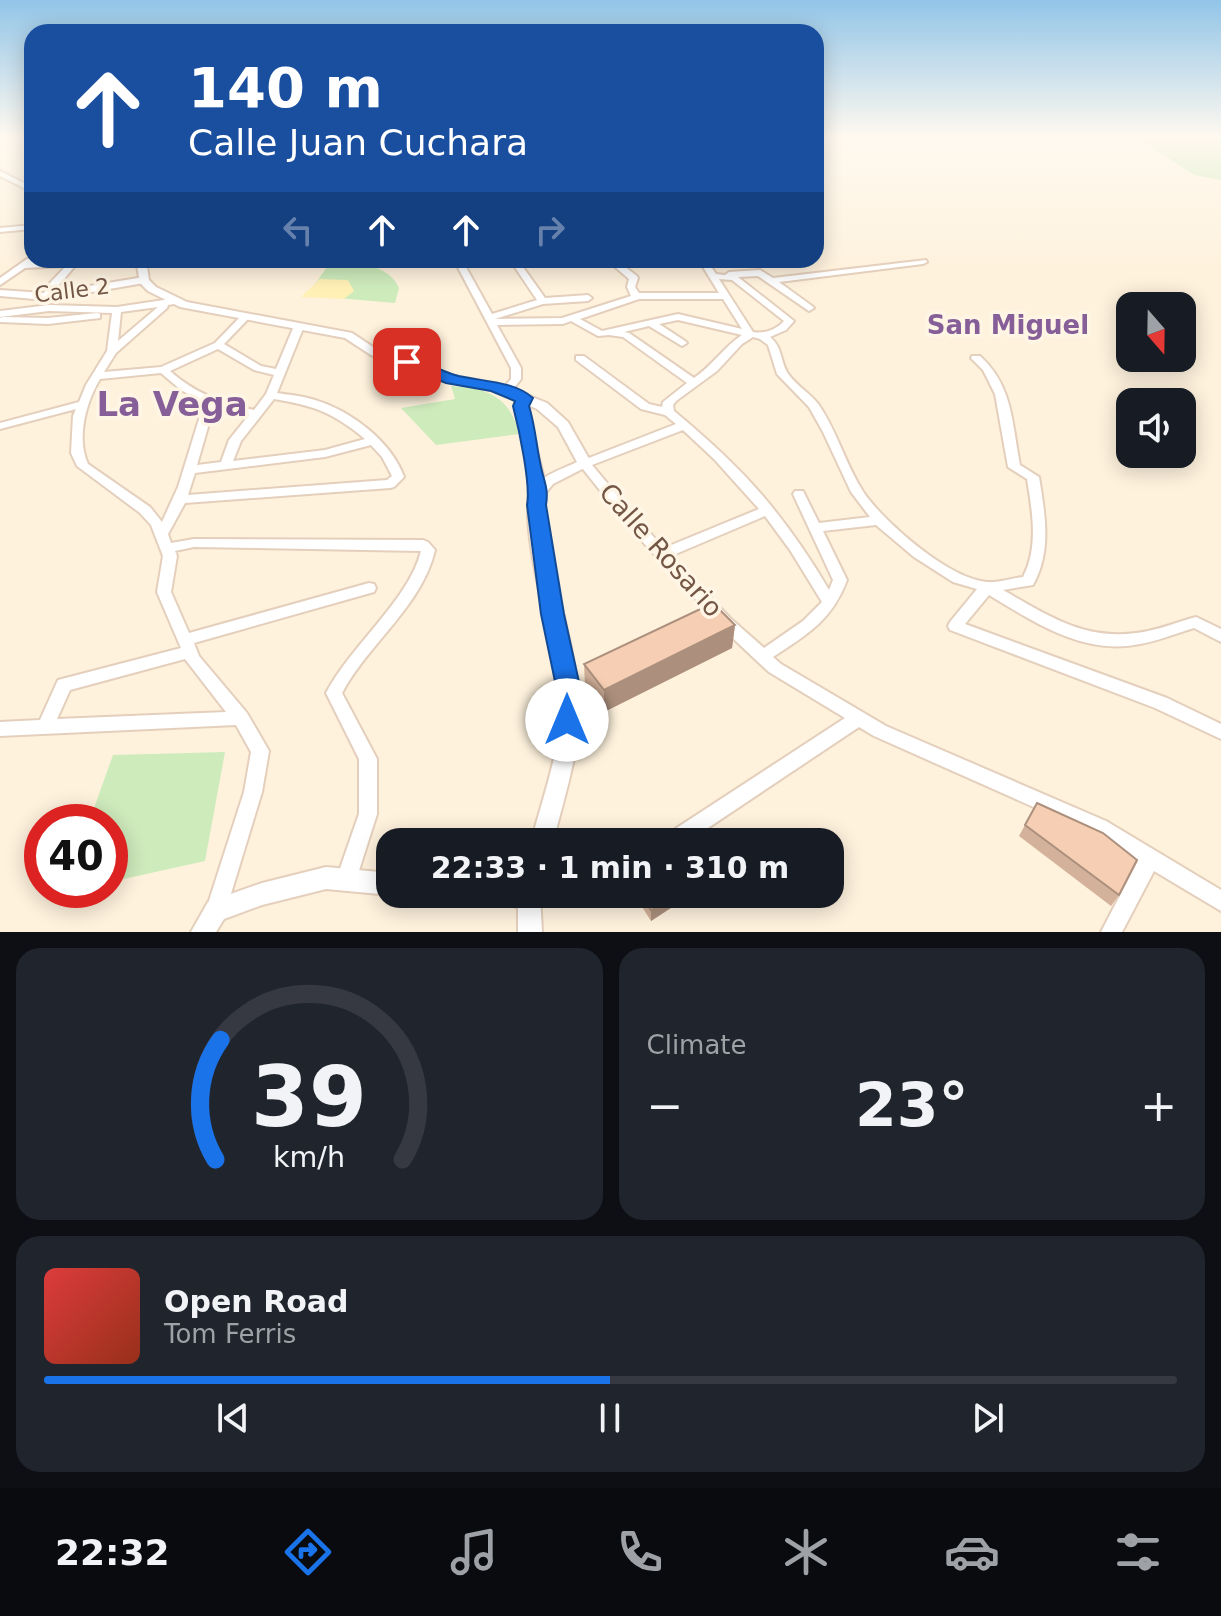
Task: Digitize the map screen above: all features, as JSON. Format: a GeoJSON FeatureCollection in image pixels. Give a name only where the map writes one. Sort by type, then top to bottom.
{"type":"FeatureCollection","features":[{"type":"Feature","properties":{"kind":"street"},"geometry":{"type":"LineString","coordinates":[[0,230],[24,228]]}},
{"type":"Feature","properties":{"kind":"street"},"geometry":{"type":"LineString","coordinates":[[769,281],[923,262]]}},
{"type":"Feature","properties":{"kind":"street"},"geometry":{"type":"LineString","coordinates":[[0,282],[24,266]]}},
{"type":"Feature","properties":{"kind":"street"},"geometry":{"type":"LineString","coordinates":[[49,308],[46,294],[69,268]]}},
{"type":"Feature","properties":{"kind":"street"},"geometry":{"type":"LineString","coordinates":[[142,268],[144,280]]}},
{"type":"Feature","properties":{"kind":"street"},"geometry":{"type":"LineString","coordinates":[[462,268],[516,368],[516,379],[506,391]]}},
{"type":"Feature","properties":{"kind":"street"},"geometry":{"type":"LineString","coordinates":[[519,268],[542,301]]}},
{"type":"Feature","properties":{"kind":"street"},"geometry":{"type":"LineString","coordinates":[[621,268],[634,278],[631,287],[636,297]]}},
{"type":"Feature","properties":{"kind":"street"},"geometry":{"type":"LineString","coordinates":[[706,268],[757,336]]}},
{"type":"Feature","properties":{"kind":"street"},"geometry":{"type":"LineString","coordinates":[[713,276],[760,273],[809,308]]}},
{"type":"Feature","properties":{"kind":"street"},"geometry":{"type":"LineString","coordinates":[[669,412],[667,404],[710,372],[741,338],[783,328],[789,321],[729,275]]}},
{"type":"Feature","properties":{"kind":"street","name":"Calle 2"},"geometry":{"type":"LineString","coordinates":[[0,293],[18,296],[46,294],[144,280]]}},
{"type":"Feature","properties":{"kind":"street","name":"Calle Rosario"},"geometry":{"type":"LineString","coordinates":[[144,280],[170,304],[348,335],[375,353],[452,379],[506,391],[542,406],[563,425],[585,464],[663,554],[762,657],[857,719],[1051,803],[1151,857],[1221,901]]}},
{"type":"Feature","properties":{"kind":"street"},"geometry":{"type":"LineString","coordinates":[[490,320],[548,324],[636,297],[727,296]]}},
{"type":"Feature","properties":{"kind":"street"},"geometry":{"type":"LineString","coordinates":[[490,320],[542,301],[588,298]]}},
{"type":"Feature","properties":{"kind":"street"},"geometry":{"type":"LineString","coordinates":[[6,317],[48,321],[170,304]]}},
{"type":"Feature","properties":{"kind":"street"},"geometry":{"type":"LineString","coordinates":[[170,304],[112,351],[79,416],[77,453],[83,466],[145,510],[170,556],[164,592],[188,646],[241,718],[260,751],[253,792],[216,910],[203,932]]}},
{"type":"Feature","properties":{"kind":"street"},"geometry":{"type":"LineString","coordinates":[[6,317],[49,308],[116,312]]}},
{"type":"Feature","properties":{"kind":"street"},"geometry":{"type":"LineString","coordinates":[[112,351],[116,312]]}},
{"type":"Feature","properties":{"kind":"street"},"geometry":{"type":"LineString","coordinates":[[0,329],[6,317]]}},
{"type":"Feature","properties":{"kind":"street"},"geometry":{"type":"LineString","coordinates":[[97,376],[163,370],[218,345],[245,317]]}},
{"type":"Feature","properties":{"kind":"street"},"geometry":{"type":"LineString","coordinates":[[572,318],[593,332],[626,335],[693,382]]}},
{"type":"Feature","properties":{"kind":"street"},"geometry":{"type":"LineString","coordinates":[[610,333],[649,322],[689,318],[757,336],[773,344],[782,374],[813,405],[857,492],[879,520],[958,579],[987,587],[1052,625],[1079,635],[1109,641],[1139,639],[1196,622],[1221,636]]}},
{"type":"Feature","properties":{"kind":"street"},"geometry":{"type":"LineString","coordinates":[[649,322],[682,343]]}},
{"type":"Feature","properties":{"kind":"street"},"geometry":{"type":"LineString","coordinates":[[225,467],[235,440],[271,395],[299,326]]}},
{"type":"Feature","properties":{"kind":"street"},"geometry":{"type":"LineString","coordinates":[[218,345],[258,368],[280,373]]}},
{"type":"Feature","properties":{"kind":"street"},"geometry":{"type":"LineString","coordinates":[[580,358],[645,407],[669,412],[740,475],[801,554],[830,603]]}},
{"type":"Feature","properties":{"kind":"street"},"geometry":{"type":"LineString","coordinates":[[976,358],[1001,394],[1014,467],[1033,477],[1037,505],[1038,567],[1028,581],[987,587],[955,626],[1161,703],[1221,732]]}},
{"type":"Feature","properties":{"kind":"street"},"geometry":{"type":"LineString","coordinates":[[163,370],[182,388],[209,404],[254,413]]}},
{"type":"Feature","properties":{"kind":"street"},"geometry":{"type":"LineString","coordinates":[[182,499],[390,484],[398,477],[396,467],[371,441],[319,405],[271,395]]}},
{"type":"Feature","properties":{"kind":"street"},"geometry":{"type":"LineString","coordinates":[[524,398],[521,406],[528,430],[531,464],[540,487],[536,505],[552,614],[569,691],[564,749],[545,828]]}},
{"type":"Feature","properties":{"kind":"street"},"geometry":{"type":"LineString","coordinates":[[0,426],[84,404]]}},
{"type":"Feature","properties":{"kind":"street"},"geometry":{"type":"LineString","coordinates":[[164,541],[182,499],[196,438],[209,404]]}},
{"type":"Feature","properties":{"kind":"street"},"geometry":{"type":"LineString","coordinates":[[540,487],[585,464],[684,425]]}},
{"type":"Feature","properties":{"kind":"street"},"geometry":{"type":"LineString","coordinates":[[189,470],[325,453],[371,441]]}},
{"type":"Feature","properties":{"kind":"street"},"geometry":{"type":"LineString","coordinates":[[762,657],[817,619],[830,603],[840,580],[799,494]]}},
{"type":"Feature","properties":{"kind":"street"},"geometry":{"type":"LineString","coordinates":[[663,554],[768,510]]}},
{"type":"Feature","properties":{"kind":"street"},"geometry":{"type":"LineString","coordinates":[[815,528],[879,520]]}},
{"type":"Feature","properties":{"kind":"street"},"geometry":{"type":"LineString","coordinates":[[164,541],[423,545],[428,550],[428,560],[398,605],[341,676],[334,693],[368,759],[368,814],[346,880]]}},
{"type":"Feature","properties":{"kind":"street"},"geometry":{"type":"LineString","coordinates":[[45,728],[64,685],[369,588]]}},
{"type":"Feature","properties":{"kind":"street"},"geometry":{"type":"LineString","coordinates":[[0,729],[241,718]]}},
{"type":"Feature","properties":{"kind":"street"},"geometry":{"type":"LineString","coordinates":[[693,828],[857,719]]}},
{"type":"Feature","properties":{"kind":"street"},"geometry":{"type":"LineString","coordinates":[[1111,932],[1151,857]]}},
{"type":"Feature","properties":{"kind":"street"},"geometry":{"type":"LineString","coordinates":[[216,910],[326,878],[376,883]]}},
{"type":"Feature","properties":{"kind":"street"},"geometry":{"type":"LineString","coordinates":[[529,908],[530,932]]}},
{"type":"Feature","properties":{"kind":"green space"},"geometry":{"type":"Polygon","coordinates":[[[326,268],[376,268],[387,273],[399,288],[395,303],[314,296],[312,289],[326,268]]]}},
{"type":"Feature","properties":{"kind":"green space"},"geometry":{"type":"Polygon","coordinates":[[[451,386],[476,389],[495,396],[510,411],[519,434],[436,445],[401,408],[455,399],[451,386]]]}},
{"type":"Feature","properties":{"kind":"green space"},"geometry":{"type":"Polygon","coordinates":[[[225,752],[205,861],[128,878],[128,804],[95,804],[113,755],[225,752]]]}},
{"type":"Feature","properties":{"kind":"sand"},"geometry":{"type":"Polygon","coordinates":[[[320,279],[348,280],[354,291],[344,299],[301,297],[320,279]]]}},
{"type":"Feature","properties":{"kind":"building"},"geometry":{"type":"Polygon","coordinates":[[[713,603],[735,625],[604,690],[584,664],[713,603]]]}},
{"type":"Feature","properties":{"kind":"building"},"geometry":{"type":"Polygon","coordinates":[[[1037,803],[1103,833],[1137,860],[1119,895],[1025,825],[1037,803]]]}},
{"type":"Feature","properties":{"kind":"district","name":"San Miguel"},"geometry":{"type":"Point","coordinates":[1008,325]}},
{"type":"Feature","properties":{"kind":"district","name":"La Vega"},"geometry":{"type":"Point","coordinates":[172,404]}},
{"type":"Feature","properties":{"kind":"route"},"geometry":{"type":"LineString","coordinates":[[407,362],[452,379],[495,387],[524,398],[521,406],[528,430],[531,464],[540,487],[536,505],[552,614],[569,691],[567,720]]}}]}
